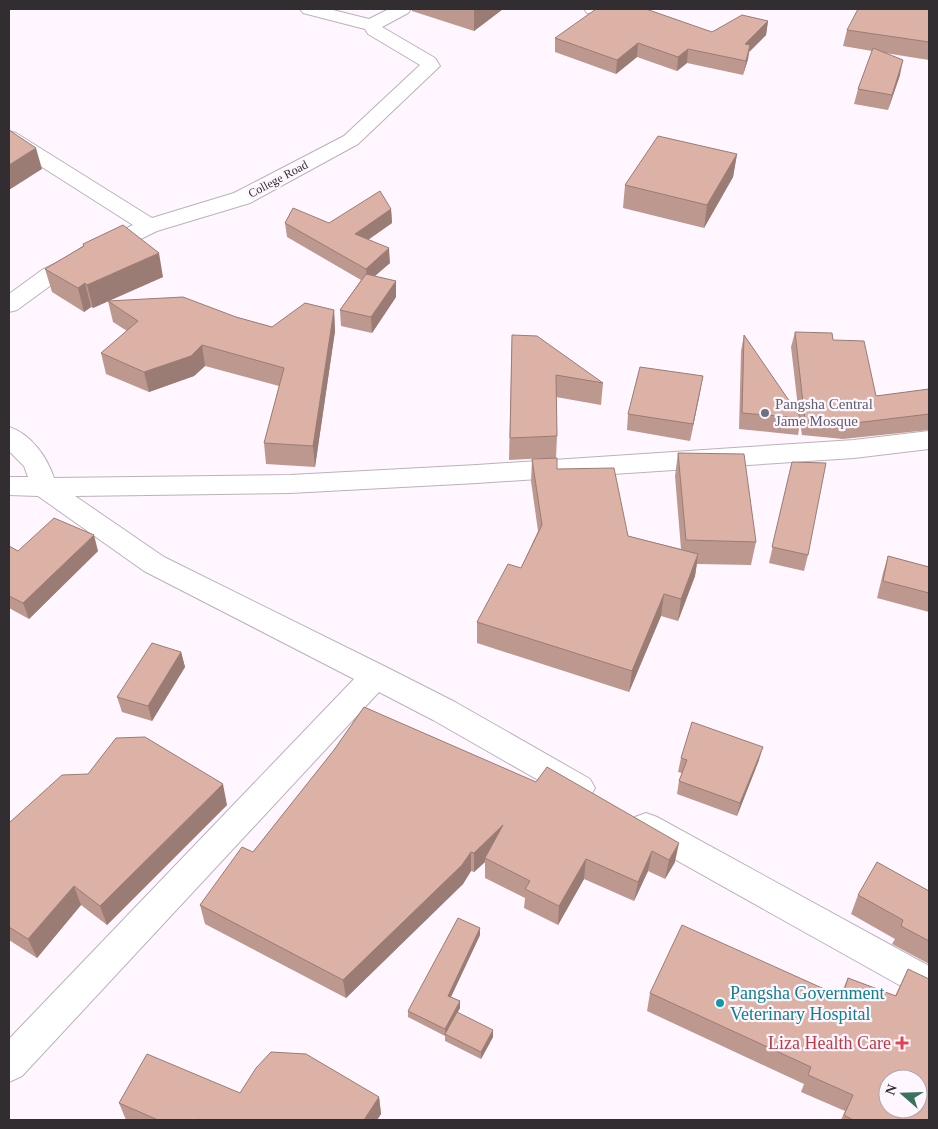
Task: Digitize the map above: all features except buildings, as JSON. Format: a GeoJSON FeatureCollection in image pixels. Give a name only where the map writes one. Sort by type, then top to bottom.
{"type":"FeatureCollection","features":[{"type":"Feature","properties":{"kind":"street"},"geometry":{"type":"LineString","coordinates":[[308,9],[373,26],[402,9]]}},
{"type":"Feature","properties":{"kind":"street"},"geometry":{"type":"LineString","coordinates":[[593,9],[601,9]]}},
{"type":"Feature","properties":{"kind":"street","name":"College Road"},"geometry":{"type":"LineString","coordinates":[[9,305],[50,275],[149,226],[242,198],[351,140],[432,66],[374,30],[373,26]]}},
{"type":"Feature","properties":{"kind":"street"},"geometry":{"type":"LineString","coordinates":[[9,137],[149,226]]}},
{"type":"Feature","properties":{"kind":"street"},"geometry":{"type":"LineString","coordinates":[[9,436],[36,462],[44,487],[154,564],[444,711],[613,808],[929,984]]}},
{"type":"Feature","properties":{"kind":"street"},"geometry":{"type":"LineString","coordinates":[[9,486],[290,484],[854,449],[929,440]]}},
{"type":"Feature","properties":{"kind":"street"},"geometry":{"type":"LineString","coordinates":[[9,1064],[376,675]]}},
{"type":"Feature","properties":{"kind":"place","name":"Pangsha Central Jame Mosque"},"geometry":{"type":"Point","coordinates":[765,413]}},
{"type":"Feature","properties":{"kind":"place","name":"Pangsha Government Veterinary Hospital"},"geometry":{"type":"Point","coordinates":[720,1003]}},
{"type":"Feature","properties":{"kind":"place","name":"Liza Health Care"},"geometry":{"type":"Point","coordinates":[902,1043]}}]}
